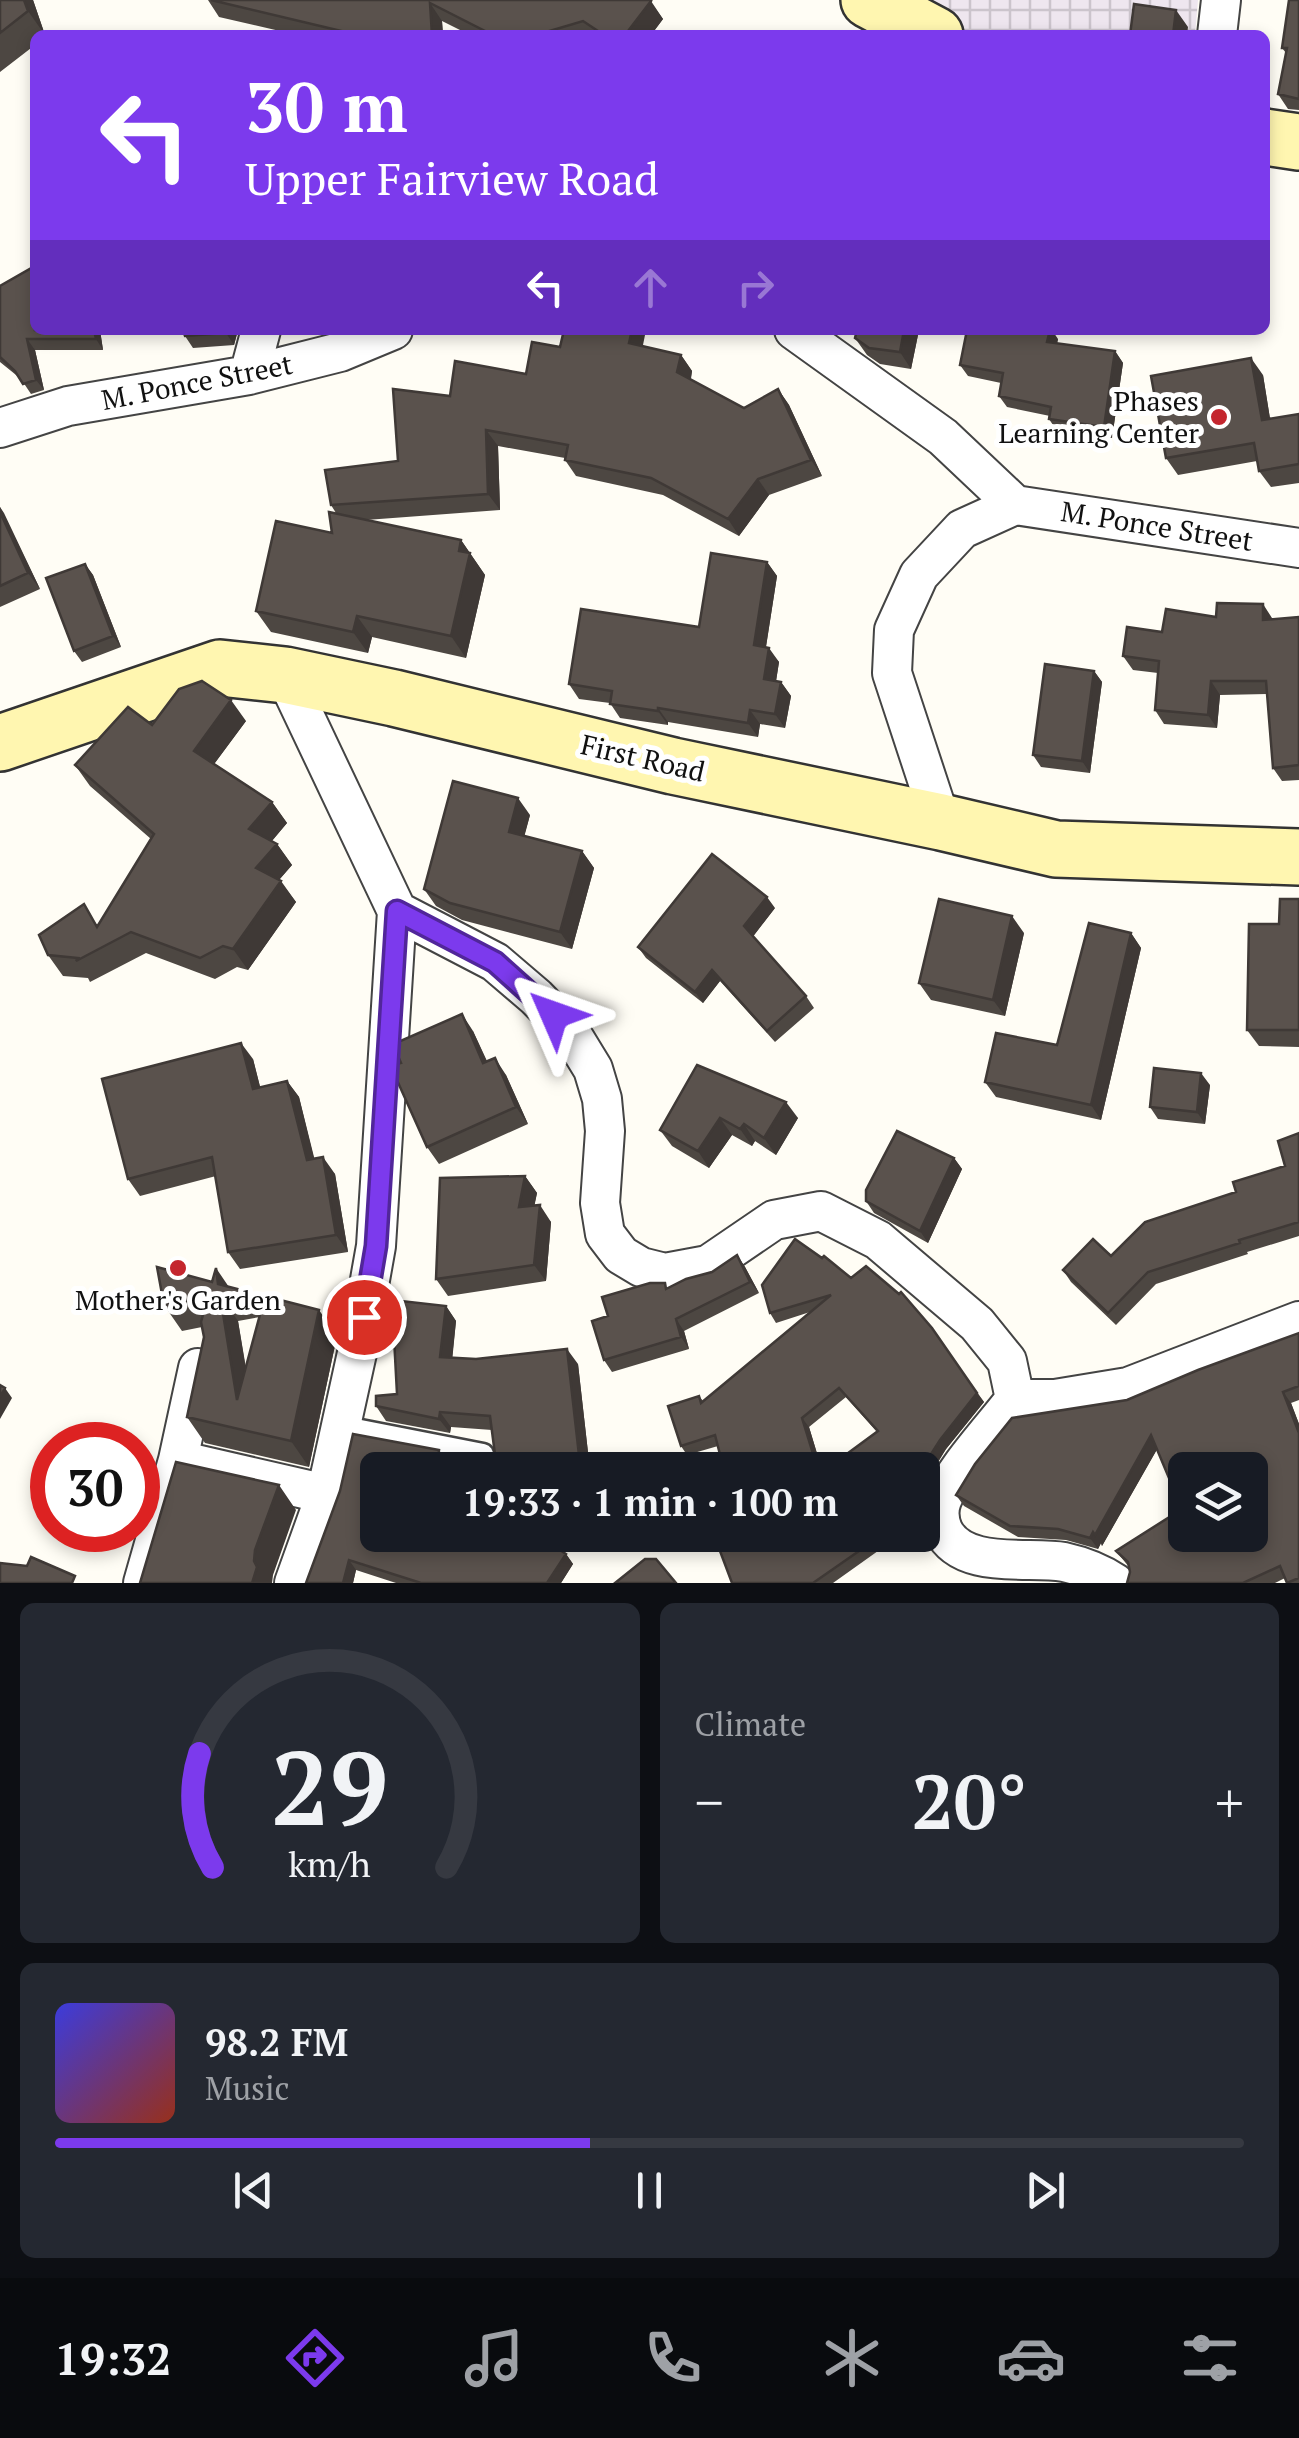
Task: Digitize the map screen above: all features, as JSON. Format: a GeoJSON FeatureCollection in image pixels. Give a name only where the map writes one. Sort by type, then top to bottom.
{"type":"FeatureCollection","features":[{"type":"Feature","properties":{"kind":"street"},"geometry":{"type":"LineString","coordinates":[[869,0],[926,30]]}},
{"type":"Feature","properties":{"kind":"street"},"geometry":{"type":"LineString","coordinates":[[1217,30],[1220,0]]}},
{"type":"Feature","properties":{"kind":"street"},"geometry":{"type":"LineString","coordinates":[[1270,137],[1299,142]]}},
{"type":"Feature","properties":{"kind":"street"},"geometry":{"type":"LineString","coordinates":[[249,375],[261,335]]}},
{"type":"Feature","properties":{"kind":"street","name":"M. Ponce Street"},"geometry":{"type":"LineString","coordinates":[[0,428],[68,406],[249,375],[340,352],[380,335]]}},
{"type":"Feature","properties":{"kind":"street"},"geometry":{"type":"LineString","coordinates":[[801,335],[943,437],[1015,505],[962,529],[920,575],[894,630],[892,672],[941,822]]}},
{"type":"Feature","properties":{"kind":"street","name":"M. Ponce Street"},"geometry":{"type":"LineString","coordinates":[[1015,505],[1299,548]]}},
{"type":"Feature","properties":{"kind":"street","name":"First Road"},"geometry":{"type":"LineString","coordinates":[[0,743],[220,668],[285,675],[394,698],[673,766],[1056,849],[1299,857]]}},
{"type":"Feature","properties":{"kind":"street"},"geometry":{"type":"LineString","coordinates":[[285,675],[397,911],[376,1246],[326,1494],[294,1583]]}},
{"type":"Feature","properties":{"kind":"street"},"geometry":{"type":"LineString","coordinates":[[397,911],[495,962],[571,1033],[593,1069],[602,1098],[605,1131],[600,1203],[604,1234],[621,1255],[641,1267],[665,1274],[708,1264],[774,1220],[821,1211],[878,1240],[977,1324],[1007,1361],[1015,1399],[954,1478],[941,1502],[939,1521],[948,1540],[968,1554],[1065,1562],[1101,1574],[1114,1583]]}},
{"type":"Feature","properties":{"kind":"street"},"geometry":{"type":"LineString","coordinates":[[1015,1399],[1055,1399],[1128,1387],[1299,1321]]}},
{"type":"Feature","properties":{"kind":"street"},"geometry":{"type":"LineString","coordinates":[[143,1583],[178,1460],[200,1358]]}},
{"type":"Feature","properties":{"kind":"street"},"geometry":{"type":"LineString","coordinates":[[178,1460],[326,1494]]}},
{"type":"Feature","properties":{"kind":"lane"},"geometry":{"type":"LineString","coordinates":[[340,1426],[473,1452]]}},
{"type":"Feature","properties":{"kind":"shaded area"},"geometry":{"type":"Polygon","coordinates":[[[911,0],[1198,0],[1195,30],[963,30],[911,0]]]}},
{"type":"Feature","properties":{"kind":"building"},"geometry":{"type":"Polygon","coordinates":[[[0,0],[24,0],[28,11],[0,33],[0,0]]]}},
{"type":"Feature","properties":{"kind":"building"},"geometry":{"type":"Polygon","coordinates":[[[211,0],[651,1],[629,30],[596,30],[583,21],[553,30],[483,30],[430,3],[432,30],[337,30],[211,0]]]}},
{"type":"Feature","properties":{"kind":"building"},"geometry":{"type":"Polygon","coordinates":[[[1289,0],[1299,0],[1299,99],[1278,94],[1287,48],[1282,48],[1289,0]]]}},
{"type":"Feature","properties":{"kind":"building"},"geometry":{"type":"Polygon","coordinates":[[[1134,4],[1176,10],[1174,30],[1131,30],[1134,4]]]}},
{"type":"Feature","properties":{"kind":"building"},"geometry":{"type":"Polygon","coordinates":[[[30,269],[30,335],[95,335],[96,339],[27,339],[36,380],[23,384],[0,357],[0,286],[30,269]]]}},
{"type":"Feature","properties":{"kind":"building"},"geometry":{"type":"Polygon","coordinates":[[[563,335],[631,335],[629,343],[681,355],[677,372],[744,408],[778,389],[811,460],[758,479],[728,519],[651,478],[565,460],[568,445],[486,430],[488,494],[331,505],[325,470],[398,461],[393,389],[450,396],[455,361],[526,374],[532,342],[560,347],[563,335]]]}},
{"type":"Feature","properties":{"kind":"building"},"geometry":{"type":"Polygon","coordinates":[[[903,335],[900,352],[869,348],[855,338],[903,335]]]}},
{"type":"Feature","properties":{"kind":"building"},"geometry":{"type":"Polygon","coordinates":[[[966,335],[1049,335],[1047,342],[1115,351],[1104,427],[1049,419],[1051,407],[999,396],[1003,373],[960,365],[966,335]]]}},
{"type":"Feature","properties":{"kind":"building","name":"Phases Learning Center"},"geometry":{"type":"Polygon","coordinates":[[[1251,358],[1262,420],[1299,414],[1299,464],[1259,471],[1254,443],[1166,458],[1151,376],[1251,358]]]}},
{"type":"Feature","properties":{"kind":"building"},"geometry":{"type":"Polygon","coordinates":[[[0,512],[28,573],[0,586],[0,512]]]}},
{"type":"Feature","properties":{"kind":"building"},"geometry":{"type":"Polygon","coordinates":[[[329,512],[461,540],[459,551],[470,553],[451,636],[357,616],[353,632],[256,611],[276,521],[332,533],[329,512]]]}},
{"type":"Feature","properties":{"kind":"building"},"geometry":{"type":"Polygon","coordinates":[[[711,553],[767,562],[754,645],[769,648],[764,679],[781,682],[775,714],[750,710],[748,723],[658,711],[610,704],[612,691],[569,684],[581,609],[699,627],[711,553]]]}},
{"type":"Feature","properties":{"kind":"building"},"geometry":{"type":"Polygon","coordinates":[[[85,564],[113,636],[74,651],[46,578],[85,564]]]}},
{"type":"Feature","properties":{"kind":"building"},"geometry":{"type":"Polygon","coordinates":[[[1217,603],[1263,604],[1263,620],[1299,617],[1299,765],[1273,768],[1266,681],[1211,681],[1208,715],[1155,710],[1159,661],[1123,656],[1127,627],[1162,632],[1166,609],[1216,617],[1217,603]]]}},
{"type":"Feature","properties":{"kind":"building"},"geometry":{"type":"Polygon","coordinates":[[[1045,664],[1094,671],[1082,761],[1033,755],[1045,664]]]}},
{"type":"Feature","properties":{"kind":"building"},"geometry":{"type":"Polygon","coordinates":[[[202,681],[231,700],[194,751],[272,802],[249,829],[277,844],[256,868],[281,881],[233,949],[223,946],[200,958],[131,932],[76,961],[78,958],[48,955],[39,935],[84,904],[97,927],[154,834],[75,765],[128,707],[152,725],[179,689],[202,681]]]}},
{"type":"Feature","properties":{"kind":"building"},"geometry":{"type":"Polygon","coordinates":[[[453,781],[518,798],[509,832],[582,851],[560,932],[450,903],[424,889],[453,781]]]}},
{"type":"Feature","properties":{"kind":"building"},"geometry":{"type":"Polygon","coordinates":[[[712,854],[767,897],[744,926],[806,996],[767,1031],[712,970],[695,992],[638,947],[712,854]]]}},
{"type":"Feature","properties":{"kind":"building"},"geometry":{"type":"Polygon","coordinates":[[[939,899],[1012,916],[993,1000],[919,983],[939,899]]]}},
{"type":"Feature","properties":{"kind":"building"},"geometry":{"type":"Polygon","coordinates":[[[1280,899],[1299,899],[1299,1030],[1247,1030],[1249,924],[1279,924],[1280,899]]]}},
{"type":"Feature","properties":{"kind":"building"},"geometry":{"type":"Polygon","coordinates":[[[1089,923],[1131,933],[1091,1105],[985,1082],[996,1033],[1057,1045],[1089,923]]]}},
{"type":"Feature","properties":{"kind":"building"},"geometry":{"type":"Polygon","coordinates":[[[462,1014],[483,1063],[495,1058],[516,1107],[427,1147],[396,1078],[397,1064],[401,1063],[398,1042],[462,1014]]]}},
{"type":"Feature","properties":{"kind":"building"},"geometry":{"type":"Polygon","coordinates":[[[241,1043],[253,1089],[287,1081],[307,1160],[323,1157],[336,1235],[228,1252],[212,1157],[128,1179],[102,1079],[241,1043]]]}},
{"type":"Feature","properties":{"kind":"building"},"geometry":{"type":"Polygon","coordinates":[[[697,1065],[786,1102],[764,1138],[744,1124],[740,1129],[720,1118],[698,1151],[660,1130],[697,1065]]]}},
{"type":"Feature","properties":{"kind":"building"},"geometry":{"type":"Polygon","coordinates":[[[1154,1068],[1201,1073],[1197,1112],[1150,1107],[1154,1068]]]}},
{"type":"Feature","properties":{"kind":"building"},"geometry":{"type":"Polygon","coordinates":[[[897,1131],[954,1158],[920,1231],[866,1201],[866,1190],[897,1131]]]}},
{"type":"Feature","properties":{"kind":"building"},"geometry":{"type":"Polygon","coordinates":[[[1299,1133],[1299,1222],[1148,1272],[1108,1313],[1063,1270],[1093,1239],[1111,1256],[1145,1222],[1236,1192],[1233,1182],[1285,1166],[1278,1141],[1299,1133]]]}},
{"type":"Feature","properties":{"kind":"building"},"geometry":{"type":"Polygon","coordinates":[[[525,1176],[519,1207],[540,1205],[534,1265],[436,1279],[440,1178],[525,1176]]]}},
{"type":"Feature","properties":{"kind":"building"},"geometry":{"type":"Polygon","coordinates":[[[795,1239],[851,1278],[866,1266],[901,1292],[932,1328],[977,1393],[932,1452],[849,1452],[878,1431],[839,1388],[802,1418],[812,1452],[719,1452],[715,1435],[681,1446],[668,1406],[699,1396],[701,1403],[831,1295],[770,1313],[762,1285],[795,1239]]]}},
{"type":"Feature","properties":{"kind":"building"},"geometry":{"type":"Polygon","coordinates":[[[737,1255],[750,1282],[676,1319],[681,1337],[604,1360],[592,1321],[608,1316],[602,1297],[650,1283],[665,1283],[666,1289],[712,1272],[737,1255]]]}},
{"type":"Feature","properties":{"kind":"building"},"geometry":{"type":"Polygon","coordinates":[[[157,1267],[212,1282],[216,1268],[218,1284],[245,1291],[220,1295],[237,1400],[265,1296],[319,1310],[291,1441],[187,1417],[208,1297],[164,1305],[157,1267]]]}},
{"type":"Feature","properties":{"kind":"building"},"geometry":{"type":"Polygon","coordinates":[[[392,1300],[446,1306],[440,1357],[476,1359],[567,1349],[579,1452],[495,1452],[490,1416],[440,1412],[439,1419],[376,1406],[376,1396],[397,1394],[392,1300]]]}},
{"type":"Feature","properties":{"kind":"building"},"geometry":{"type":"Polygon","coordinates":[[[1299,1333],[1299,1386],[1283,1392],[1299,1433],[1299,1578],[1287,1583],[1280,1566],[1243,1583],[1127,1583],[1128,1562],[1116,1551],[1168,1518],[1168,1552],[1268,1552],[1268,1452],[1168,1452],[1168,1476],[1151,1435],[1090,1538],[1058,1529],[1010,1526],[956,1495],[1012,1418],[1127,1400],[1299,1333]]]}},
{"type":"Feature","properties":{"kind":"building"},"geometry":{"type":"Polygon","coordinates":[[[353,1434],[439,1450],[360,1452],[360,1552],[566,1554],[547,1583],[421,1583],[349,1560],[343,1583],[306,1583],[340,1491],[353,1434]]]}},
{"type":"Feature","properties":{"kind":"building"},"geometry":{"type":"Polygon","coordinates":[[[176,1462],[279,1485],[255,1550],[257,1567],[252,1583],[140,1583],[149,1552],[160,1552],[160,1516],[176,1462]]]}},
{"type":"Feature","properties":{"kind":"building"},"geometry":{"type":"Polygon","coordinates":[[[720,1552],[858,1552],[813,1583],[732,1583],[720,1552]]]}},
{"type":"Feature","properties":{"kind":"building"},"geometry":{"type":"Polygon","coordinates":[[[31,1557],[75,1576],[72,1583],[0,1583],[0,1563],[27,1566],[31,1557]]]}},
{"type":"Feature","properties":{"kind":"building"},"geometry":{"type":"Polygon","coordinates":[[[645,1559],[656,1559],[676,1583],[615,1583],[645,1559]]]}},
{"type":"Feature","properties":{"kind":"place","name":"Phases Learning Center"},"geometry":{"type":"Point","coordinates":[1219,417]}},
{"type":"Feature","properties":{"kind":"place","name":"Mother's Garden"},"geometry":{"type":"Point","coordinates":[178,1268]}},
{"type":"Feature","properties":{"kind":"route"},"geometry":{"type":"LineString","coordinates":[[364,1317],[376,1246],[397,911],[495,962],[554,1015]]}}]}
